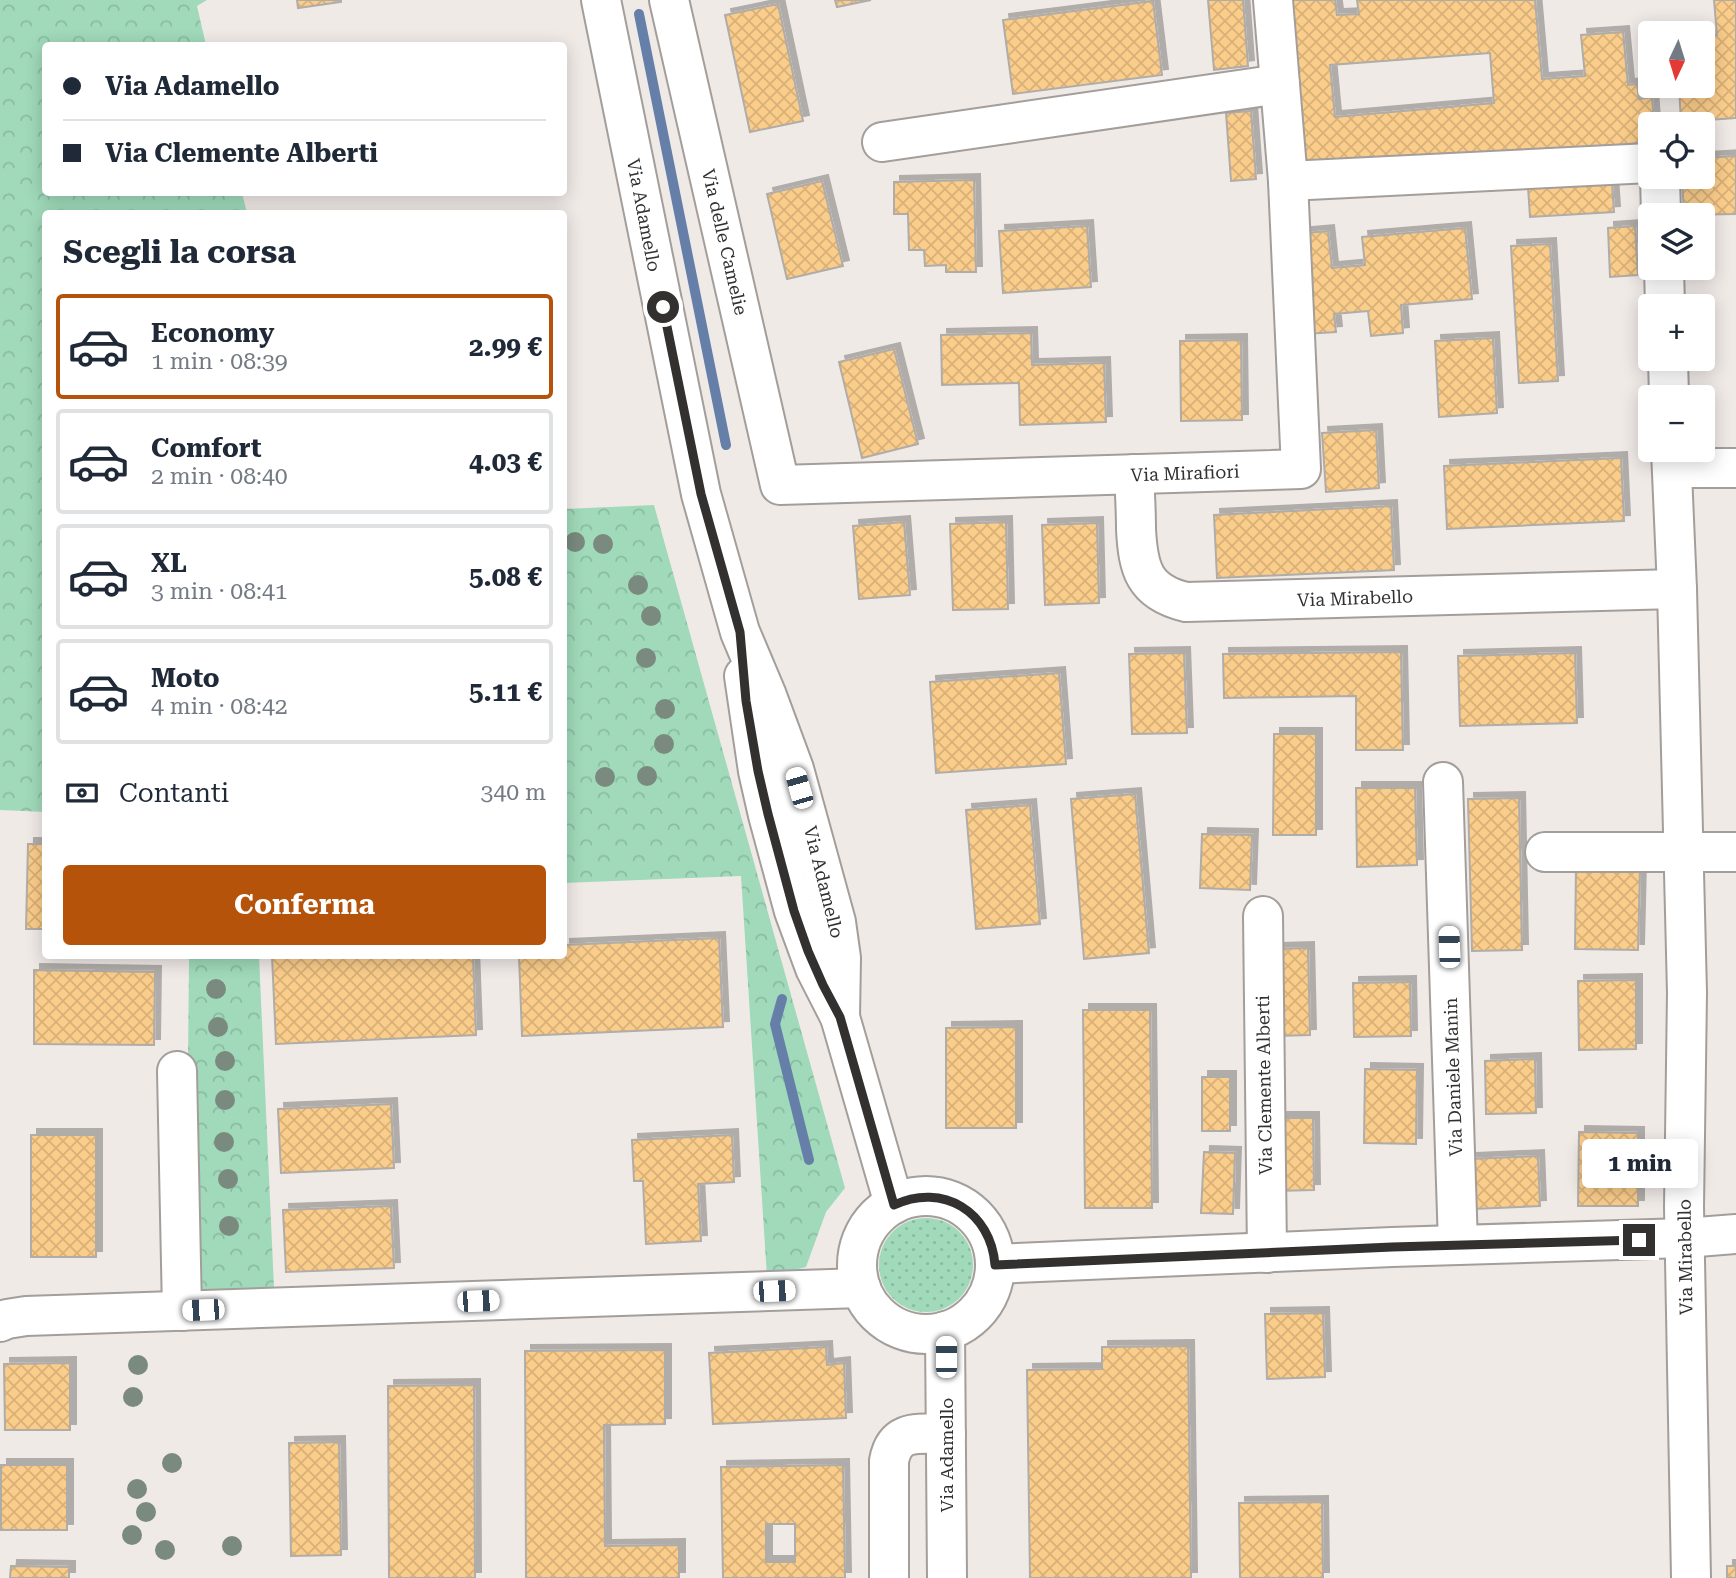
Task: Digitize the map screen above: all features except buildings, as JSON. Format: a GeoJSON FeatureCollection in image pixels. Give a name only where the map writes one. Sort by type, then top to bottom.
{"type":"FeatureCollection","features":[{"type":"Feature","properties":{"kind":"street","name":"Via Adamello"},"geometry":{"type":"LineString","coordinates":[[601,0],[698,481],[740,632],[788,750],[806,808],[841,946],[840,1017],[894,1205]]}},
{"type":"Feature","properties":{"kind":"street","name":"Via delle Camelie"},"geometry":{"type":"LineString","coordinates":[[669,0],[780,485]]}},
{"type":"Feature","properties":{"kind":"street"},"geometry":{"type":"LineString","coordinates":[[1273,0],[1288,181],[1638,164]]}},
{"type":"Feature","properties":{"kind":"street"},"geometry":{"type":"LineString","coordinates":[[882,142],[1280,84]]}},
{"type":"Feature","properties":{"kind":"street","name":"Via Mirafiori"},"geometry":{"type":"LineString","coordinates":[[780,485],[1301,469],[1288,181]]}},
{"type":"Feature","properties":{"kind":"street","name":"Via Mirabello"},"geometry":{"type":"LineString","coordinates":[[1672,462],[1687,993],[1685,1238],[1691,1578]]}},
{"type":"Feature","properties":{"kind":"street","name":"Via Mirabello"},"geometry":{"type":"LineString","coordinates":[[1693,462],[1736,468]]}},
{"type":"Feature","properties":{"kind":"street","name":"Via Mirabello"},"geometry":{"type":"LineString","coordinates":[[1134,474],[1137,548],[1142,570],[1149,582],[1160,592],[1186,602],[1677,589]]}},
{"type":"Feature","properties":{"kind":"street","name":"Via Daniele Manin"},"geometry":{"type":"LineString","coordinates":[[1443,782],[1458,1245]]}},
{"type":"Feature","properties":{"kind":"street"},"geometry":{"type":"LineString","coordinates":[[1545,852],[1736,852]]}},
{"type":"Feature","properties":{"kind":"street","name":"Via Clemente Alberti"},"geometry":{"type":"LineString","coordinates":[[1263,916],[1267,1253]]}},
{"type":"Feature","properties":{"kind":"street"},"geometry":{"type":"LineString","coordinates":[[177,1071],[182,1311]]}},
{"type":"Feature","properties":{"kind":"street"},"geometry":{"type":"LineString","coordinates":[[928,1196],[942,1198],[972,1214],[986,1230],[994,1250],[995,1265],[993,1284],[984,1303],[965,1323],[945,1331],[918,1334],[891,1325],[875,1312],[860,1288],[857,1260],[862,1240],[872,1222],[882,1212],[907,1199],[928,1196]]}},
{"type":"Feature","properties":{"kind":"street"},"geometry":{"type":"LineString","coordinates":[[995,1265],[1736,1234]]}},
{"type":"Feature","properties":{"kind":"street"},"geometry":{"type":"LineString","coordinates":[[0,1322],[26,1316],[860,1288]]}},
{"type":"Feature","properties":{"kind":"street","name":"Via Adamello"},"geometry":{"type":"LineString","coordinates":[[945,1331],[947,1578]]}},
{"type":"Feature","properties":{"kind":"street"},"geometry":{"type":"LineString","coordinates":[[889,1578],[891,1451],[902,1437],[946,1434]]}},
{"type":"Feature","properties":{"kind":"green space"},"geometry":{"type":"Polygon","coordinates":[[[0,0],[207,0],[197,6],[205,42],[42,42],[42,196],[243,196],[246,210],[42,210],[42,812],[0,810],[0,0]]]}},
{"type":"Feature","properties":{"kind":"green space"},"geometry":{"type":"Polygon","coordinates":[[[654,505],[845,1188],[826,1212],[806,1267],[767,1277],[741,876],[567,883],[567,509],[654,505]]]}},
{"type":"Feature","properties":{"kind":"green space"},"geometry":{"type":"Polygon","coordinates":[[[189,959],[259,959],[274,1288],[195,1291],[188,1065],[189,959]]]}},
{"type":"Feature","properties":{"kind":"green space"},"geometry":{"type":"Polygon","coordinates":[[[926,1218],[944,1222],[959,1232],[969,1247],[973,1265],[969,1283],[959,1298],[944,1308],[926,1312],[908,1308],[893,1298],[883,1283],[879,1265],[883,1247],[893,1232],[908,1222],[926,1218]]]}},
{"type":"Feature","properties":{"kind":"waterway"},"geometry":{"type":"LineString","coordinates":[[639,14],[726,445]]}},
{"type":"Feature","properties":{"kind":"waterway"},"geometry":{"type":"LineString","coordinates":[[782,999],[775,1024],[809,1160]]}},
{"type":"Feature","properties":{"kind":"route"},"geometry":{"type":"LineString","coordinates":[[663,307],[701,494],[740,632],[746,701],[768,814],[794,911],[808,951],[840,1017],[894,1205],[907,1199],[928,1196],[942,1198],[961,1206],[986,1230],[994,1250],[995,1265],[1392,1247],[1639,1240]]}}]}
